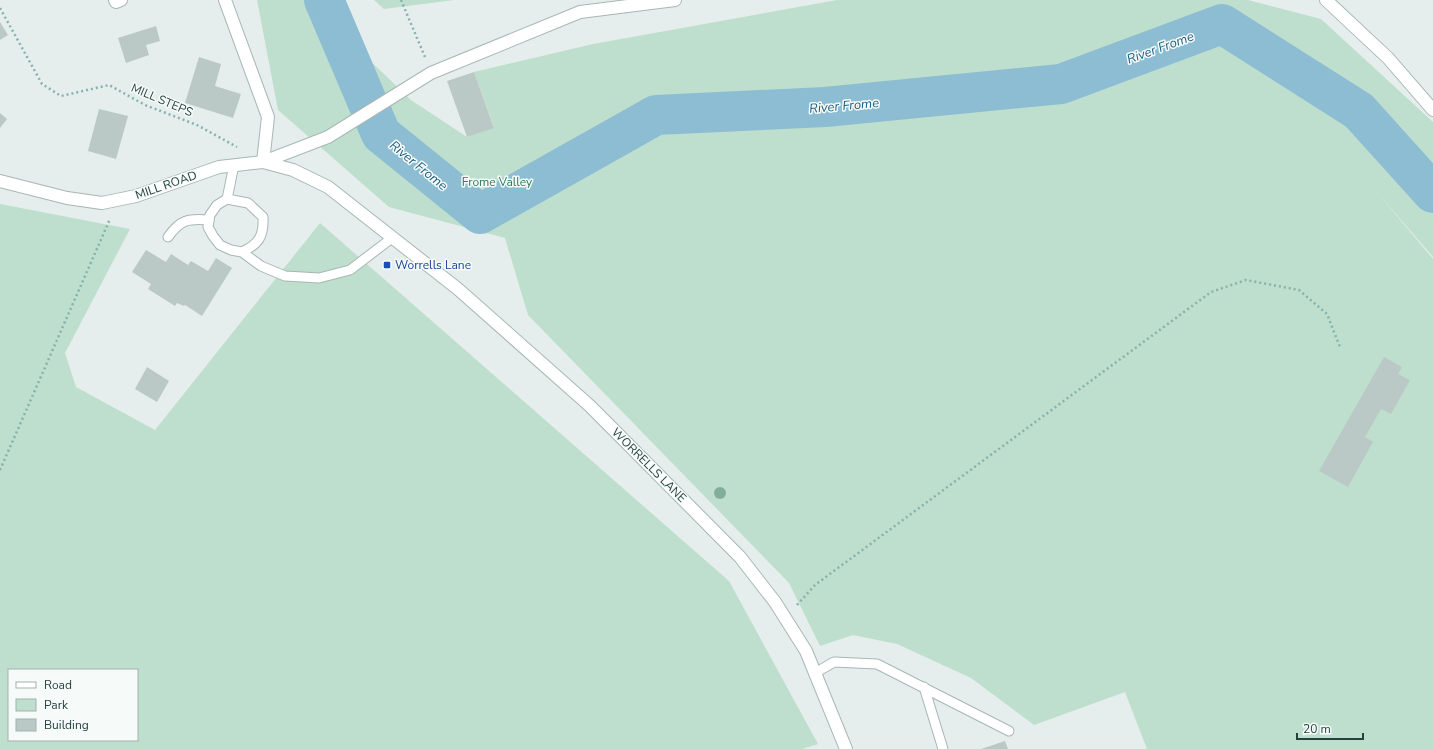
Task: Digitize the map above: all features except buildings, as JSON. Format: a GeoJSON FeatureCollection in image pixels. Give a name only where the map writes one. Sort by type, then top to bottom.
{"type":"FeatureCollection","features":[{"type":"Feature","properties":{"kind":"street"},"geometry":{"type":"LineString","coordinates":[[115,0],[116,2],[121,0]]}},
{"type":"Feature","properties":{"kind":"street"},"geometry":{"type":"LineString","coordinates":[[225,0],[268,117],[263,162]]}},
{"type":"Feature","properties":{"kind":"street","name":"MILL ROAD"},"geometry":{"type":"LineString","coordinates":[[0,181],[67,198],[102,203],[136,196],[219,167],[263,162],[328,137],[431,73],[580,12],[675,0]]}},
{"type":"Feature","properties":{"kind":"street"},"geometry":{"type":"LineString","coordinates":[[1326,0],[1388,58],[1433,110]]}},
{"type":"Feature","properties":{"kind":"street","name":"WORRELLS LANE"},"geometry":{"type":"LineString","coordinates":[[263,162],[293,170],[328,187],[458,289],[590,406],[740,557],[775,602],[806,652],[846,749]]}},
{"type":"Feature","properties":{"kind":"lane"},"geometry":{"type":"LineString","coordinates":[[227,199],[234,165]]}},
{"type":"Feature","properties":{"kind":"lane"},"geometry":{"type":"LineString","coordinates":[[242,252],[252,247],[260,239],[263,228],[262,217],[248,203],[227,199],[217,205],[210,215],[208,227],[213,236],[220,245],[231,250],[242,252],[261,266],[285,276],[319,278],[350,270],[392,238]]}},
{"type":"Feature","properties":{"kind":"lane"},"geometry":{"type":"LineString","coordinates":[[168,237],[175,227],[183,222],[209,220]]}},
{"type":"Feature","properties":{"kind":"lane"},"geometry":{"type":"LineString","coordinates":[[815,672],[834,662],[877,664],[1009,731]]}},
{"type":"Feature","properties":{"kind":"lane"},"geometry":{"type":"LineString","coordinates":[[924,687],[943,749]]}},
{"type":"Feature","properties":{"kind":"path"},"geometry":{"type":"LineString","coordinates":[[401,0],[431,73]]}},
{"type":"Feature","properties":{"kind":"path","name":"MILL STEPS"},"geometry":{"type":"LineString","coordinates":[[0,8],[42,84],[61,96],[109,85],[145,105],[197,125],[263,162]]}},
{"type":"Feature","properties":{"kind":"path"},"geometry":{"type":"LineString","coordinates":[[0,470],[108,223],[120,199]]}},
{"type":"Feature","properties":{"kind":"path"},"geometry":{"type":"LineString","coordinates":[[785,619],[815,585],[1211,292],[1246,280],[1299,290],[1327,314],[1340,347]]}},
{"type":"Feature","properties":{"kind":"green space","name":"Frome Valley"},"geometry":{"type":"Polygon","coordinates":[[[257,0],[307,0],[411,100],[467,137],[494,127],[474,72],[593,44],[837,0],[1248,0],[1321,19],[1433,122],[1433,257],[1376,191],[1433,259],[1433,749],[1147,749],[1125,692],[1034,725],[971,678],[897,644],[853,635],[820,646],[789,583],[528,315],[505,238],[389,207],[278,110],[257,0]]]}},
{"type":"Feature","properties":{"kind":"green space"},"geometry":{"type":"Polygon","coordinates":[[[374,0],[454,0],[384,9],[374,0]]]}},
{"type":"Feature","properties":{"kind":"green space"},"geometry":{"type":"Polygon","coordinates":[[[0,204],[130,229],[65,353],[76,387],[155,430],[320,223],[729,581],[818,744],[802,749],[0,749],[0,204]]]}},
{"type":"Feature","properties":{"kind":"waterway","name":"River Frome"},"geometry":{"type":"LineString","coordinates":[[324,0],[381,134],[480,214],[656,115],[825,107],[1061,84],[1222,24],[1359,111],[1433,193]]}},
{"type":"Feature","properties":{"kind":"place","name":"Worrells Lane"},"geometry":{"type":"Point","coordinates":[387,265]}}]}
